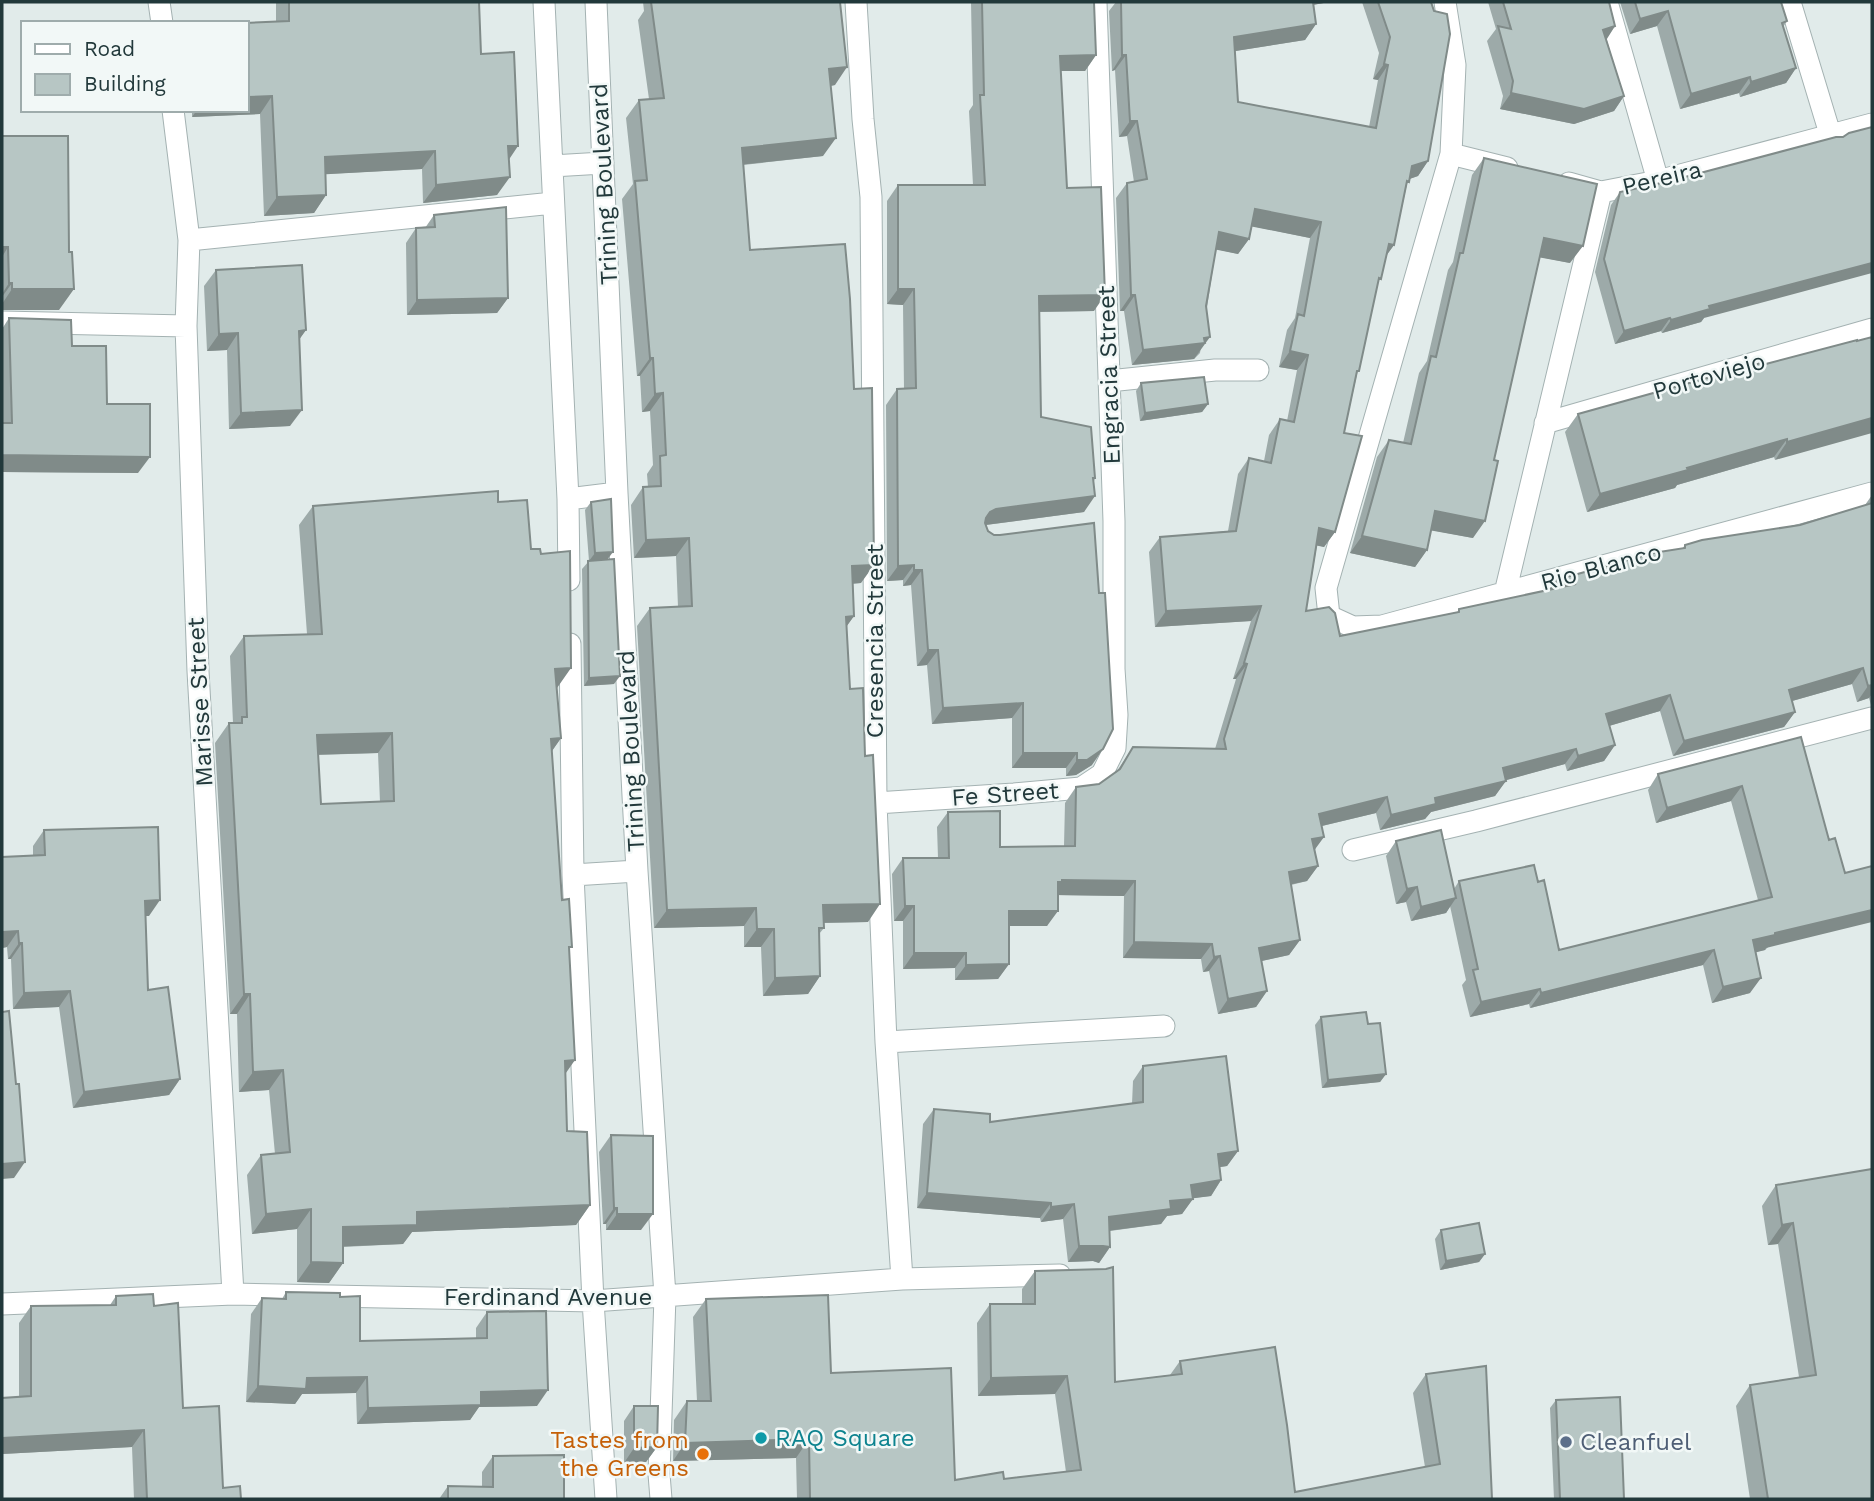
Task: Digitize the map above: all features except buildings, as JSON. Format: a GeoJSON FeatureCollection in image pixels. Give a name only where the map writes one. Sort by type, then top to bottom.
{"type":"FeatureCollection","features":[{"type":"Feature","properties":{"kind":"street"},"geometry":{"type":"LineString","coordinates":[[159,2],[162,21]]}},
{"type":"Feature","properties":{"kind":"street","name":"Trining Boulevard"},"geometry":{"type":"LineString","coordinates":[[544,2],[568,499],[569,597]]}},
{"type":"Feature","properties":{"kind":"street","name":"Trining Boulevard"},"geometry":{"type":"LineString","coordinates":[[596,2],[617,493],[637,872],[664,1296],[659,1474],[661,1499]]}},
{"type":"Feature","properties":{"kind":"street","name":"Cresencia Street"},"geometry":{"type":"LineString","coordinates":[[856,2],[871,197],[876,803],[886,1042],[902,1279]]}},
{"type":"Feature","properties":{"kind":"street","name":"Engracia Street"},"geometry":{"type":"LineString","coordinates":[[1096,2],[1114,521],[1115,748]]}},
{"type":"Feature","properties":{"kind":"street"},"geometry":{"type":"LineString","coordinates":[[1445,2],[1455,65],[1451,153],[1526,173]]}},
{"type":"Feature","properties":{"kind":"street"},"geometry":{"type":"LineString","coordinates":[[1607,2],[1658,181]]}},
{"type":"Feature","properties":{"kind":"street"},"geometry":{"type":"LineString","coordinates":[[1790,2],[1830,136]]}},
{"type":"Feature","properties":{"kind":"street","name":"Marisse Street"},"geometry":{"type":"LineString","coordinates":[[173,112],[189,240],[186,326],[198,671],[233,1294]]}},
{"type":"Feature","properties":{"kind":"street","name":"Pereira"},"geometry":{"type":"LineString","coordinates":[[1551,179],[1601,192],[1658,181],[1872,124]]}},
{"type":"Feature","properties":{"kind":"street","name":"Rio Blanco"},"geometry":{"type":"LineString","coordinates":[[1451,153],[1326,588],[1329,616],[1353,627],[1381,626],[1872,493]]}},
{"type":"Feature","properties":{"kind":"street"},"geometry":{"type":"LineString","coordinates":[[552,166],[603,163]]}},
{"type":"Feature","properties":{"kind":"street"},"geometry":{"type":"LineString","coordinates":[[1505,593],[1601,192]]}},
{"type":"Feature","properties":{"kind":"street"},"geometry":{"type":"LineString","coordinates":[[189,240],[553,203]]}},
{"type":"Feature","properties":{"kind":"street"},"geometry":{"type":"LineString","coordinates":[[2,322],[186,326]]}},
{"type":"Feature","properties":{"kind":"street","name":"Portoviejo"},"geometry":{"type":"LineString","coordinates":[[1545,423],[1872,329]]}},
{"type":"Feature","properties":{"kind":"street"},"geometry":{"type":"LineString","coordinates":[[1109,381],[1215,370],[1258,370]]}},
{"type":"Feature","properties":{"kind":"street"},"geometry":{"type":"LineString","coordinates":[[568,499],[617,493]]}},
{"type":"Feature","properties":{"kind":"street"},"geometry":{"type":"LineString","coordinates":[[1089,524],[1114,521]]}},
{"type":"Feature","properties":{"kind":"street"},"geometry":{"type":"LineString","coordinates":[[569,624],[573,875],[593,1301],[606,1499]]}},
{"type":"Feature","properties":{"kind":"street"},"geometry":{"type":"LineString","coordinates":[[1353,850],[1489,818],[1872,718]]}},
{"type":"Feature","properties":{"kind":"street","name":"Fe Street"},"geometry":{"type":"LineString","coordinates":[[876,803],[1081,788],[1102,774],[1115,748]]}},
{"type":"Feature","properties":{"kind":"street"},"geometry":{"type":"LineString","coordinates":[[573,875],[637,872]]}},
{"type":"Feature","properties":{"kind":"street"},"geometry":{"type":"LineString","coordinates":[[886,1042],[1164,1027]]}},
{"type":"Feature","properties":{"kind":"street","name":"Ferdinand Avenue"},"geometry":{"type":"LineString","coordinates":[[2,1304],[233,1294],[593,1301],[902,1279],[1080,1274]]}},
{"type":"Feature","properties":{"kind":"place","name":"RAQ Square"},"geometry":{"type":"Point","coordinates":[761,1438]}},
{"type":"Feature","properties":{"kind":"place","name":"Cleanfuel"},"geometry":{"type":"Point","coordinates":[1566,1442]}},
{"type":"Feature","properties":{"kind":"place","name":"Tastes from the Greens"},"geometry":{"type":"Point","coordinates":[703,1454]}}]}
